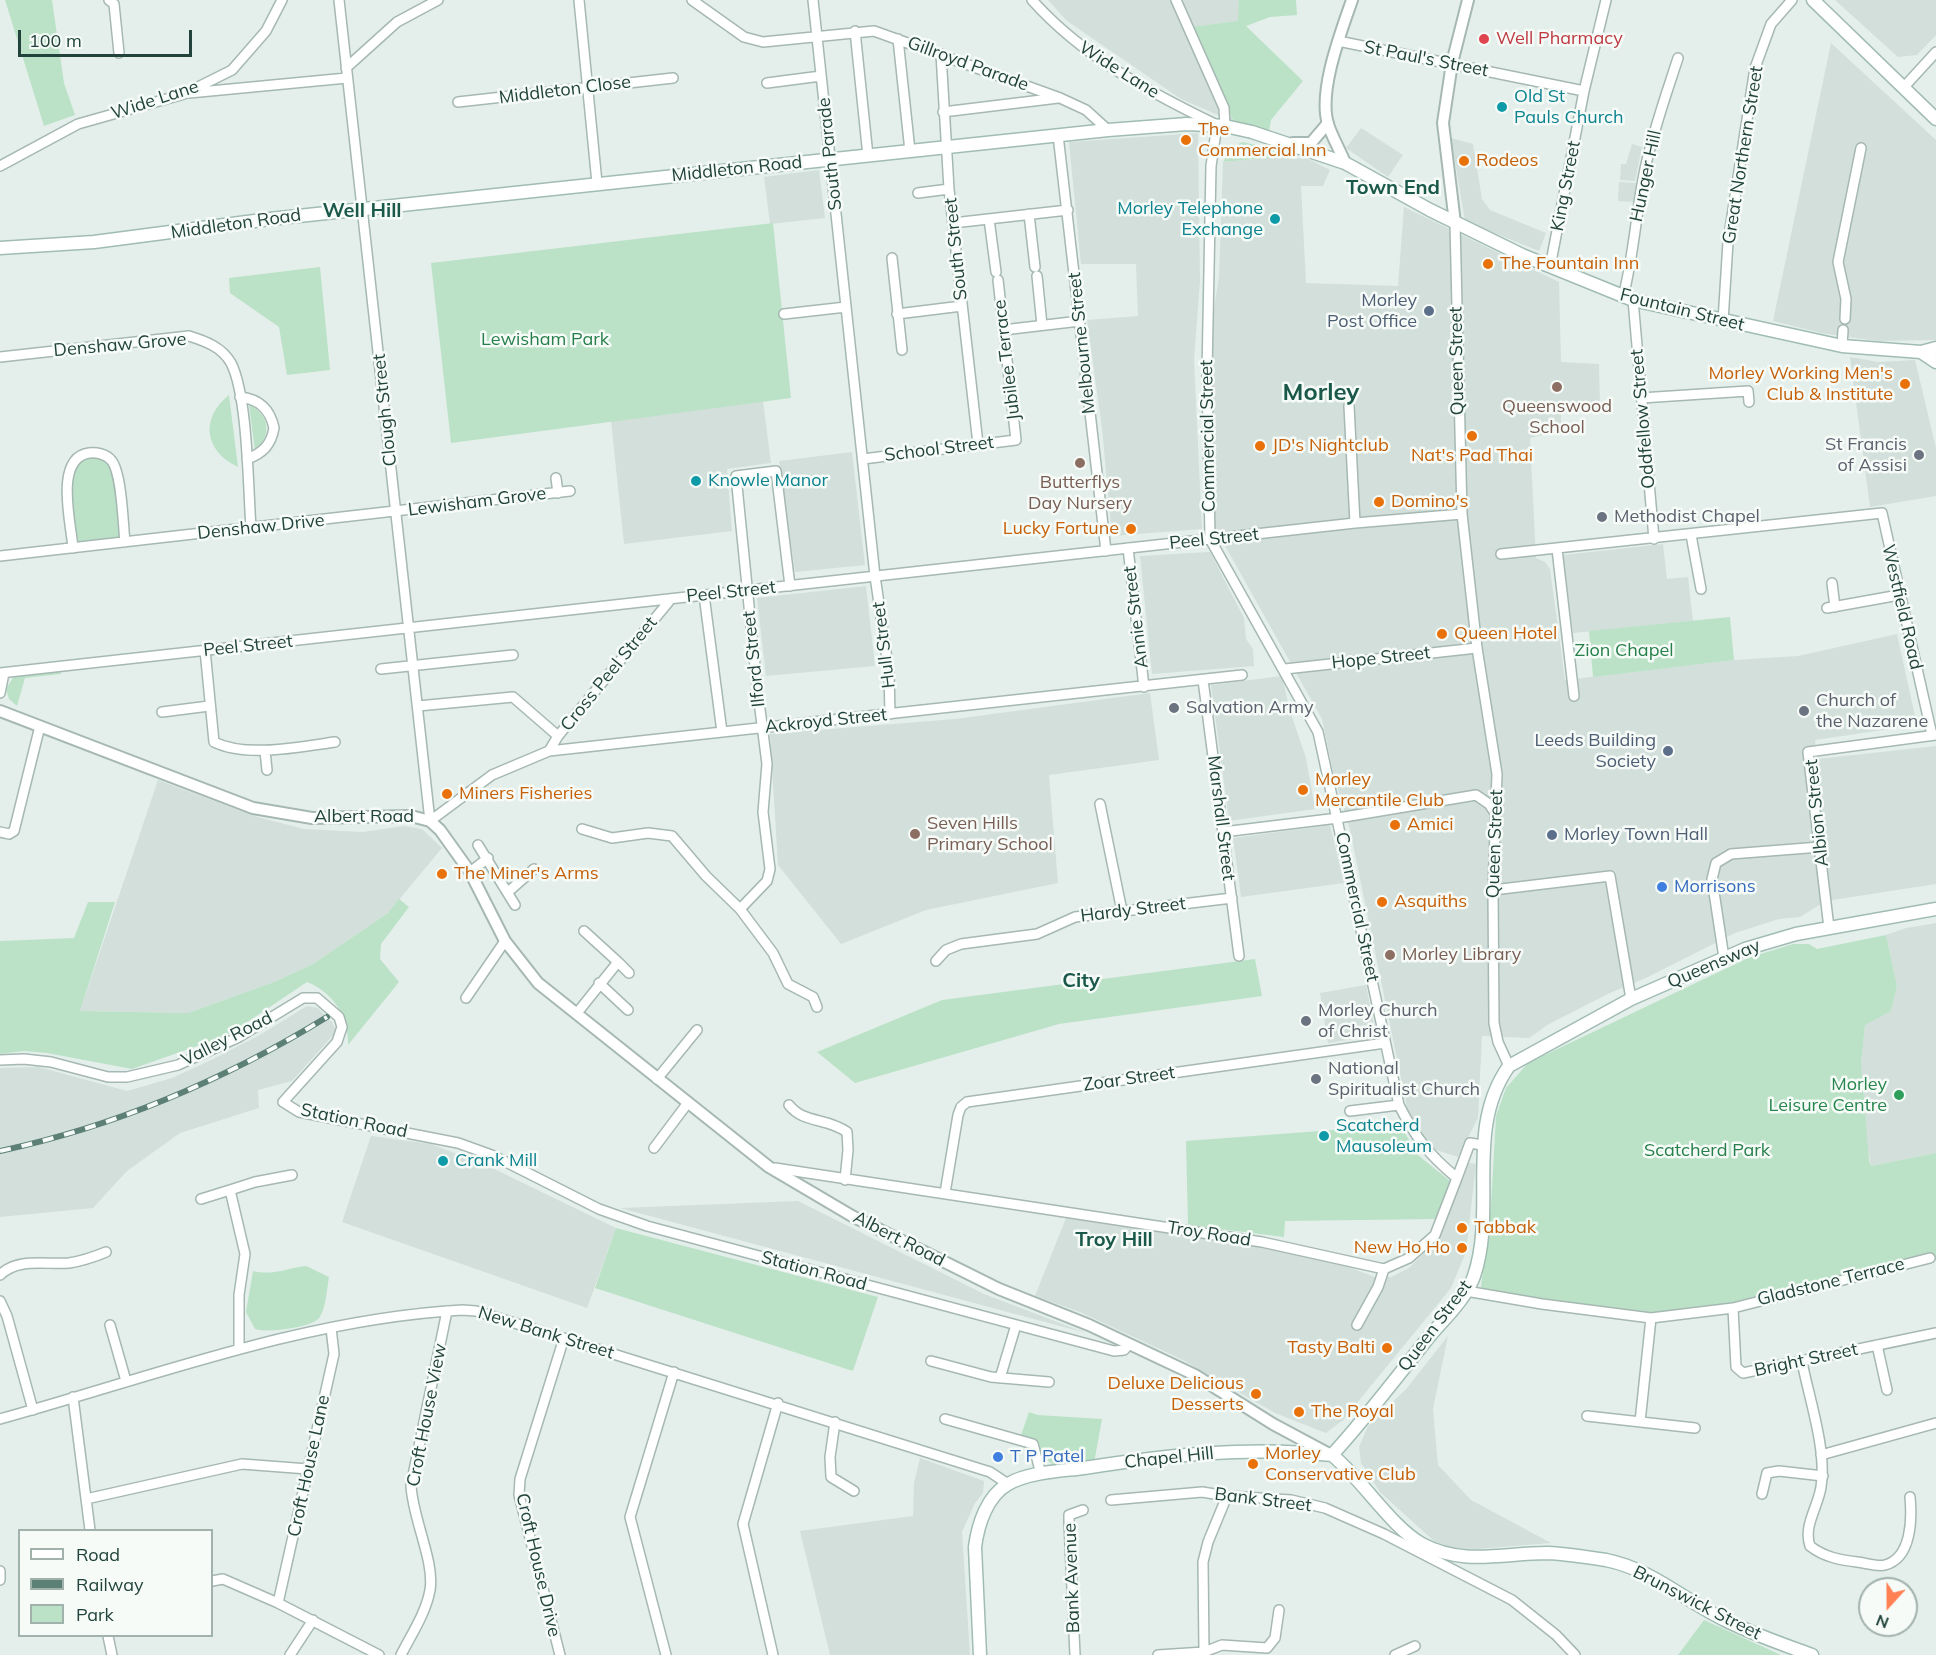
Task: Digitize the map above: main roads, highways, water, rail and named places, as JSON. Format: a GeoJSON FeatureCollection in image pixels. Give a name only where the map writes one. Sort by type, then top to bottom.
{"type":"FeatureCollection","features":[{"type":"Feature","properties":{"kind":"main road"},"geometry":{"type":"LineString","coordinates":[[1813,0],[1936,119]]}},
{"type":"Feature","properties":{"kind":"main road","name":"Middleton Road"},"geometry":{"type":"LineString","coordinates":[[0,248],[94,242],[597,183],[1108,130],[1187,124],[1221,125],[1283,142],[1345,163],[1455,223]]}},
{"type":"Feature","properties":{"kind":"main road","name":"Fountain Street"},"geometry":{"type":"LineString","coordinates":[[1455,223],[1550,267],[1628,298],[1842,346],[1921,352],[1936,348]]}},
{"type":"Feature","properties":{"kind":"main road","name":"Fountain Street"},"geometry":{"type":"LineString","coordinates":[[1921,352],[1936,362]]}},
{"type":"Feature","properties":{"kind":"main road","name":"Queensway"},"geometry":{"type":"LineString","coordinates":[[1509,1066],[1631,999],[1724,958],[1767,942],[1829,928],[1936,909]]}},
{"type":"Feature","properties":{"kind":"main road","name":"Queen Street"},"geometry":{"type":"LineString","coordinates":[[1332,1455],[1466,1291],[1473,1278],[1479,1245],[1482,1145],[1496,1089],[1509,1066]]}},
{"type":"Feature","properties":{"kind":"main road","name":"Chapel Hill"},"geometry":{"type":"LineString","coordinates":[[980,1655],[975,1547],[977,1532],[988,1506],[1008,1484],[1041,1474],[1175,1454],[1282,1450],[1332,1455]]}},
{"type":"Feature","properties":{"kind":"main road","name":"Brunswick Street"},"geometry":{"type":"LineString","coordinates":[[1332,1455],[1356,1477],[1410,1536],[1441,1558],[1547,1553],[1608,1561],[1666,1583],[1722,1619],[1767,1639],[1812,1655]]}},
{"type":"Feature","properties":{"kind":"railway"},"geometry":{"type":"LineString","coordinates":[[0,1151],[86,1128],[170,1098],[250,1061],[327,1017]]}},
{"type":"Feature","properties":{"kind":"place","name":"Well Pharmacy"},"geometry":{"type":"Point","coordinates":[1484,39]}},
{"type":"Feature","properties":{"kind":"place","name":"Old St Pauls Church"},"geometry":{"type":"Point","coordinates":[1502,107]}},
{"type":"Feature","properties":{"kind":"place","name":"The Commercial Inn"},"geometry":{"type":"Point","coordinates":[1186,140]}},
{"type":"Feature","properties":{"kind":"place","name":"Rodeos"},"geometry":{"type":"Point","coordinates":[1464,161]}},
{"type":"Feature","properties":{"kind":"place","name":"Morley Telephone Exchange"},"geometry":{"type":"Point","coordinates":[1275,219]}},
{"type":"Feature","properties":{"kind":"place","name":"The Fountain Inn"},"geometry":{"type":"Point","coordinates":[1488,264]}},
{"type":"Feature","properties":{"kind":"place","name":"Morley Post Office"},"geometry":{"type":"Point","coordinates":[1429,311]}},
{"type":"Feature","properties":{"kind":"place","name":"Morley Working Men's Club & Institute"},"geometry":{"type":"Point","coordinates":[1905,384]}},
{"type":"Feature","properties":{"kind":"place","name":"Queenswood School"},"geometry":{"type":"Point","coordinates":[1557,387]}},
{"type":"Feature","properties":{"kind":"place","name":"Nat's Pad Thai"},"geometry":{"type":"Point","coordinates":[1472,436]}},
{"type":"Feature","properties":{"kind":"place","name":"JD's Nightclub"},"geometry":{"type":"Point","coordinates":[1260,446]}},
{"type":"Feature","properties":{"kind":"place","name":"St Francis of Assisi"},"geometry":{"type":"Point","coordinates":[1919,455]}},
{"type":"Feature","properties":{"kind":"place","name":"Butterflys Day Nursery"},"geometry":{"type":"Point","coordinates":[1080,463]}},
{"type":"Feature","properties":{"kind":"place","name":"Knowle Manor"},"geometry":{"type":"Point","coordinates":[696,481]}},
{"type":"Feature","properties":{"kind":"place","name":"Domino's"},"geometry":{"type":"Point","coordinates":[1379,502]}},
{"type":"Feature","properties":{"kind":"place","name":"Methodist Chapel"},"geometry":{"type":"Point","coordinates":[1602,517]}},
{"type":"Feature","properties":{"kind":"place","name":"Lucky Fortune"},"geometry":{"type":"Point","coordinates":[1131,529]}},
{"type":"Feature","properties":{"kind":"place","name":"Queen Hotel"},"geometry":{"type":"Point","coordinates":[1442,634]}},
{"type":"Feature","properties":{"kind":"place","name":"Salvation Army"},"geometry":{"type":"Point","coordinates":[1174,708]}},
{"type":"Feature","properties":{"kind":"place","name":"Church of the Nazarene"},"geometry":{"type":"Point","coordinates":[1804,711]}},
{"type":"Feature","properties":{"kind":"place","name":"Leeds Building Society"},"geometry":{"type":"Point","coordinates":[1668,751]}},
{"type":"Feature","properties":{"kind":"place","name":"Morley Mercantile Club"},"geometry":{"type":"Point","coordinates":[1303,790]}},
{"type":"Feature","properties":{"kind":"place","name":"Miners Fisheries"},"geometry":{"type":"Point","coordinates":[447,794]}},
{"type":"Feature","properties":{"kind":"place","name":"Amici"},"geometry":{"type":"Point","coordinates":[1395,825]}},
{"type":"Feature","properties":{"kind":"place","name":"Seven Hills Primary School"},"geometry":{"type":"Point","coordinates":[915,834]}},
{"type":"Feature","properties":{"kind":"place","name":"Morley Town Hall"},"geometry":{"type":"Point","coordinates":[1552,835]}},
{"type":"Feature","properties":{"kind":"place","name":"The Miner's Arms"},"geometry":{"type":"Point","coordinates":[442,874]}},
{"type":"Feature","properties":{"kind":"place","name":"Morrisons"},"geometry":{"type":"Point","coordinates":[1662,887]}},
{"type":"Feature","properties":{"kind":"place","name":"Asquiths"},"geometry":{"type":"Point","coordinates":[1382,902]}},
{"type":"Feature","properties":{"kind":"place","name":"Morley Library"},"geometry":{"type":"Point","coordinates":[1390,955]}},
{"type":"Feature","properties":{"kind":"place","name":"Morley Church of Christ"},"geometry":{"type":"Point","coordinates":[1306,1021]}},
{"type":"Feature","properties":{"kind":"place","name":"National Spiritualist Church"},"geometry":{"type":"Point","coordinates":[1316,1079]}},
{"type":"Feature","properties":{"kind":"place","name":"Morley Leisure Centre"},"geometry":{"type":"Point","coordinates":[1899,1095]}},
{"type":"Feature","properties":{"kind":"place","name":"Scatcherd Mausoleum"},"geometry":{"type":"Point","coordinates":[1324,1136]}},
{"type":"Feature","properties":{"kind":"place","name":"Crank Mill"},"geometry":{"type":"Point","coordinates":[443,1161]}},
{"type":"Feature","properties":{"kind":"place","name":"Tabbak"},"geometry":{"type":"Point","coordinates":[1462,1228]}},
{"type":"Feature","properties":{"kind":"place","name":"New Ho Ho"},"geometry":{"type":"Point","coordinates":[1462,1248]}},
{"type":"Feature","properties":{"kind":"place","name":"Tasty Balti"},"geometry":{"type":"Point","coordinates":[1387,1348]}},
{"type":"Feature","properties":{"kind":"place","name":"Deluxe Delicious Desserts"},"geometry":{"type":"Point","coordinates":[1256,1394]}},
{"type":"Feature","properties":{"kind":"place","name":"The Royal"},"geometry":{"type":"Point","coordinates":[1299,1412]}},
{"type":"Feature","properties":{"kind":"place","name":"T P Patel"},"geometry":{"type":"Point","coordinates":[998,1457]}},
{"type":"Feature","properties":{"kind":"place","name":"Morley Conservative Club"},"geometry":{"type":"Point","coordinates":[1253,1464]}},
{"type":"Feature","properties":{"kind":"district","name":"Town End"},"geometry":{"type":"Point","coordinates":[1393,188]}},
{"type":"Feature","properties":{"kind":"district","name":"Well Hill"},"geometry":{"type":"Point","coordinates":[362,211]}},
{"type":"Feature","properties":{"kind":"district","name":"Morley"},"geometry":{"type":"Point","coordinates":[1321,393]}},
{"type":"Feature","properties":{"kind":"district","name":"City"},"geometry":{"type":"Point","coordinates":[1081,981]}},
{"type":"Feature","properties":{"kind":"district","name":"Troy Hill"},"geometry":{"type":"Point","coordinates":[1114,1240]}},
{"type":"Feature","properties":{"kind":"park label","name":"Lewisham Park"},"geometry":{"type":"Point","coordinates":[545,340]}},
{"type":"Feature","properties":{"kind":"park label","name":"Zion Chapel"},"geometry":{"type":"Point","coordinates":[1624,651]}},
{"type":"Feature","properties":{"kind":"park label","name":"Scatcherd Park"},"geometry":{"type":"Point","coordinates":[1707,1151]}}]}
